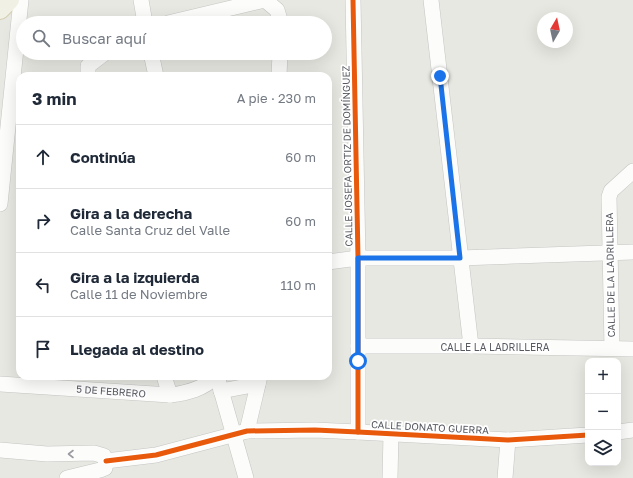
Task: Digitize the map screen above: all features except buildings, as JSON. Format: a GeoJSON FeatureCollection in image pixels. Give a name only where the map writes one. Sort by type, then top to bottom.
{"type":"FeatureCollection","features":[{"type":"Feature","properties":{"kind":"main road"},"geometry":{"type":"LineString","coordinates":[[0,10],[10,0]]}},
{"type":"Feature","properties":{"kind":"street"},"geometry":{"type":"LineString","coordinates":[[19,16],[21,0]]}},
{"type":"Feature","properties":{"kind":"street"},"geometry":{"type":"LineString","coordinates":[[141,0],[144,16]]}},
{"type":"Feature","properties":{"kind":"street"},"geometry":{"type":"LineString","coordinates":[[198,16],[265,0],[277,10],[278,16]]}},
{"type":"Feature","properties":{"kind":"street","name":"CALLE JOSEFA ORTIZ DE DOMÍNGUEZ"},"geometry":{"type":"LineString","coordinates":[[353,0],[358,258],[358,432]]}},
{"type":"Feature","properties":{"kind":"street"},"geometry":{"type":"LineString","coordinates":[[431,0],[471,346]]}},
{"type":"Feature","properties":{"kind":"street"},"geometry":{"type":"LineString","coordinates":[[0,204],[16,49]]}},
{"type":"Feature","properties":{"kind":"street"},"geometry":{"type":"LineString","coordinates":[[88,71],[98,60]]}},
{"type":"Feature","properties":{"kind":"street"},"geometry":{"type":"LineString","coordinates":[[153,60],[155,72]]}},
{"type":"Feature","properties":{"kind":"street"},"geometry":{"type":"LineString","coordinates":[[279,72],[280,60]]}},
{"type":"Feature","properties":{"kind":"street","name":"CALLE DE LA LADRILLERA"},"geometry":{"type":"LineString","coordinates":[[612,348],[609,202],[611,191],[633,171]]}},
{"type":"Feature","properties":{"kind":"street"},"geometry":{"type":"LineString","coordinates":[[332,261],[358,258],[460,258],[633,252]]}},
{"type":"Feature","properties":{"kind":"street","name":"CALLE LA LADRILLERA"},"geometry":{"type":"LineString","coordinates":[[358,346],[471,346],[633,349]]}},
{"type":"Feature","properties":{"kind":"street"},"geometry":{"type":"LineString","coordinates":[[165,380],[170,395]]}},
{"type":"Feature","properties":{"kind":"street","name":"5 DE FEBRERO"},"geometry":{"type":"LineString","coordinates":[[0,384],[170,395],[196,389],[212,380]]}},
{"type":"Feature","properties":{"kind":"street"},"geometry":{"type":"LineString","coordinates":[[218,380],[240,433],[246,478]]}},
{"type":"Feature","properties":{"kind":"street"},"geometry":{"type":"LineString","coordinates":[[222,391],[259,380]]}},
{"type":"Feature","properties":{"kind":"street"},"geometry":{"type":"LineString","coordinates":[[240,433],[259,380]]}},
{"type":"Feature","properties":{"kind":"street","name":"CALLE DONATO GUERRA"},"geometry":{"type":"LineString","coordinates":[[106,462],[156,455],[240,433],[316,430],[508,440],[585,435]]}},
{"type":"Feature","properties":{"kind":"street"},"geometry":{"type":"LineString","coordinates":[[621,432],[633,430]]}},
{"type":"Feature","properties":{"kind":"street"},"geometry":{"type":"LineString","coordinates":[[390,478],[391,434]]}},
{"type":"Feature","properties":{"kind":"street"},"geometry":{"type":"LineString","coordinates":[[505,478],[508,440]]}},
{"type":"Feature","properties":{"kind":"street"},"geometry":{"type":"LineString","coordinates":[[0,450],[48,454],[94,453],[104,456],[106,462],[105,468],[67,478]]}},
{"type":"Feature","properties":{"kind":"cycle path"},"geometry":{"type":"LineString","coordinates":[[353,0],[358,258],[358,432]]}},
{"type":"Feature","properties":{"kind":"cycle path"},"geometry":{"type":"LineString","coordinates":[[106,461],[156,455],[247,431],[315,430],[508,440],[585,435]]}},
{"type":"Feature","properties":{"kind":"route"},"geometry":{"type":"LineString","coordinates":[[358,361],[358,258],[460,258],[440,76]]}}]}
